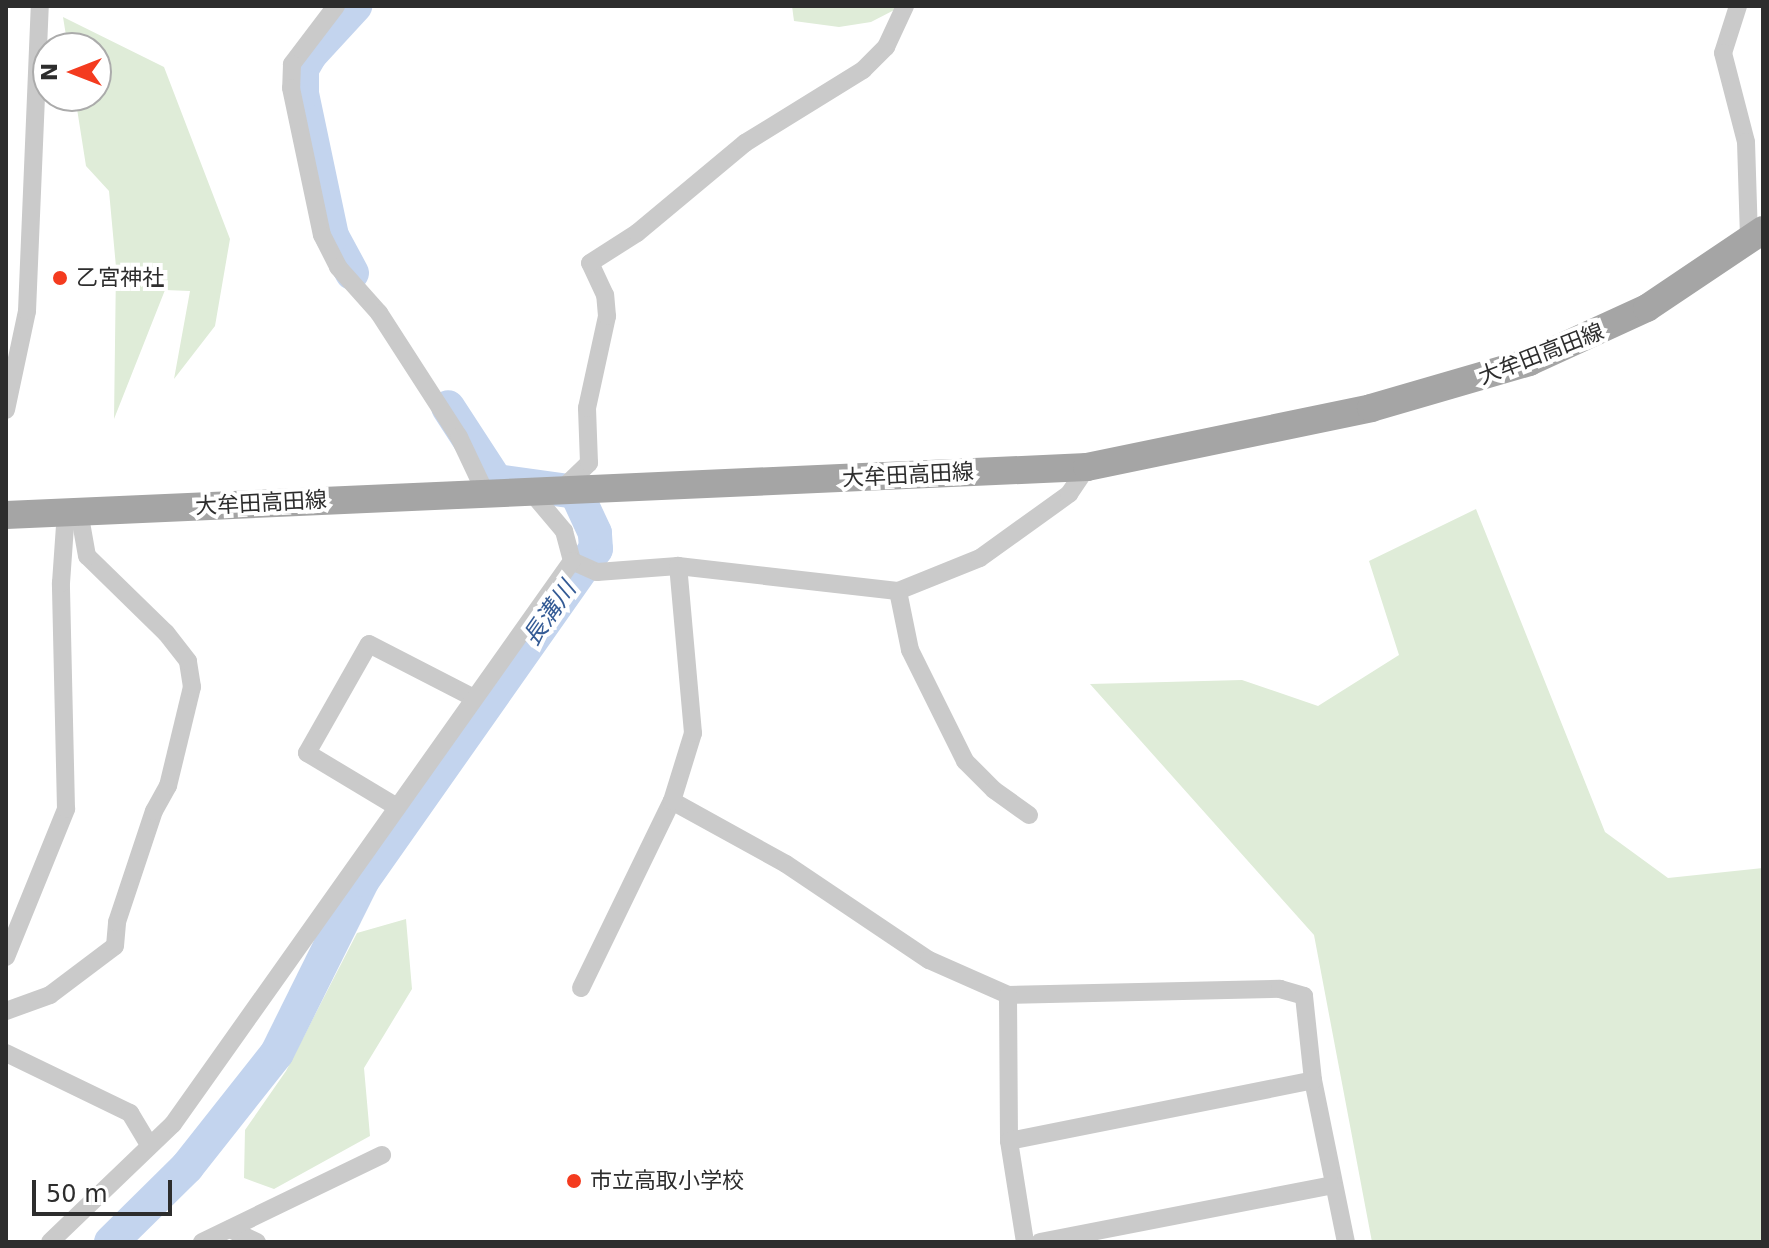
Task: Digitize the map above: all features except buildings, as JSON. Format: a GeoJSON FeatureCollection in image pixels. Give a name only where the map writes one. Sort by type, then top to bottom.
{"type":"FeatureCollection","features":[{"type":"Feature","properties":{"kind":"main road","name":"大牟田高田線"},"geometry":{"type":"LineString","coordinates":[[6,515],[1087,467],[1371,408],[1529,362],[1647,308],[1756,235]]}},
{"type":"Feature","properties":{"kind":"street"},"geometry":{"type":"LineString","coordinates":[[6,410],[27,311],[40,6]]}},
{"type":"Feature","properties":{"kind":"street"},"geometry":{"type":"LineString","coordinates":[[336,6],[292,64],[291,88],[322,235],[338,267],[379,313],[459,437],[486,494]]}},
{"type":"Feature","properties":{"kind":"street"},"geometry":{"type":"LineString","coordinates":[[572,561],[564,531],[545,492],[589,463],[587,408],[607,316],[605,295],[590,263],[637,233],[745,143],[863,70],[886,47],[905,6]]}},
{"type":"Feature","properties":{"kind":"street"},"geometry":{"type":"LineString","coordinates":[[1738,6],[1723,53],[1746,142],[1756,235]]}},
{"type":"Feature","properties":{"kind":"street"},"geometry":{"type":"LineString","coordinates":[[572,561],[597,572],[678,566],[898,591],[980,558],[1069,494],[1087,467]]}},
{"type":"Feature","properties":{"kind":"street"},"geometry":{"type":"LineString","coordinates":[[6,957],[66,809],[61,583],[72,511]]}},
{"type":"Feature","properties":{"kind":"street"},"geometry":{"type":"LineString","coordinates":[[6,1011],[50,995],[115,946],[131,880],[168,786],[192,687],[188,661],[166,633],[87,556],[72,511]]}},
{"type":"Feature","properties":{"kind":"street"},"geometry":{"type":"LineString","coordinates":[[50,1242],[148,1143],[173,1124],[572,561]]}},
{"type":"Feature","properties":{"kind":"street"},"geometry":{"type":"LineString","coordinates":[[581,988],[672,801],[693,733],[678,566]]}},
{"type":"Feature","properties":{"kind":"street"},"geometry":{"type":"LineString","coordinates":[[898,591],[910,650],[965,761],[994,790],[1029,815]]}},
{"type":"Feature","properties":{"kind":"street"},"geometry":{"type":"LineString","coordinates":[[397,807],[307,753],[369,644],[474,698]]}},
{"type":"Feature","properties":{"kind":"street"},"geometry":{"type":"LineString","coordinates":[[672,801],[786,864],[929,960],[1008,995],[1280,989],[1304,996],[1313,1080],[1346,1242]]}},
{"type":"Feature","properties":{"kind":"street"},"geometry":{"type":"LineString","coordinates":[[1008,995],[1009,1141],[1025,1242]]}},
{"type":"Feature","properties":{"kind":"street"},"geometry":{"type":"LineString","coordinates":[[6,1053],[130,1113],[148,1143]]}},
{"type":"Feature","properties":{"kind":"street"},"geometry":{"type":"LineString","coordinates":[[1009,1141],[1313,1080]]}},
{"type":"Feature","properties":{"kind":"street"},"geometry":{"type":"LineString","coordinates":[[202,1242],[382,1155]]}},
{"type":"Feature","properties":{"kind":"street"},"geometry":{"type":"LineString","coordinates":[[1040,1242],[1332,1185]]}},
{"type":"Feature","properties":{"kind":"street"},"geometry":{"type":"LineString","coordinates":[[230,1229],[257,1242]]}},
{"type":"Feature","properties":{"kind":"green space"},"geometry":{"type":"Polygon","coordinates":[[[792,6],[902,6],[871,22],[839,27],[794,21],[792,6]]]}},
{"type":"Feature","properties":{"kind":"green space"},"geometry":{"type":"Polygon","coordinates":[[[63,17],[93,32],[65,32],[63,17]]]}},
{"type":"Feature","properties":{"kind":"green space"},"geometry":{"type":"Polygon","coordinates":[[[112,41],[164,67],[230,239],[215,326],[174,379],[190,291],[165,290],[114,419],[116,267],[109,191],[86,166],[78,112],[112,112],[112,41]]]}},
{"type":"Feature","properties":{"kind":"green space"},"geometry":{"type":"Polygon","coordinates":[[[1476,509],[1605,832],[1668,878],[1763,868],[1763,1242],[1372,1242],[1314,935],[1090,684],[1242,680],[1318,706],[1399,655],[1369,561],[1476,509]]]}},
{"type":"Feature","properties":{"kind":"green space"},"geometry":{"type":"Polygon","coordinates":[[[406,919],[412,989],[364,1068],[370,1136],[274,1189],[244,1178],[245,1130],[286,1071],[357,933],[406,919]]]}},
{"type":"Feature","properties":{"kind":"waterway","name":"長溝川"},"geometry":{"type":"LineString","coordinates":[[352,273],[332,236],[302,94],[302,69],[310,55],[355,6]]}},
{"type":"Feature","properties":{"kind":"waterway","name":"長溝川"},"geometry":{"type":"LineString","coordinates":[[111,1242],[187,1167],[277,1053],[363,880],[596,549],[595,533],[576,492],[496,481],[448,407]]}},
{"type":"Feature","properties":{"kind":"place","name":"乙宮神社"},"geometry":{"type":"Point","coordinates":[60,278]}},
{"type":"Feature","properties":{"kind":"place","name":"市立高取小学校"},"geometry":{"type":"Point","coordinates":[574,1181]}}]}
